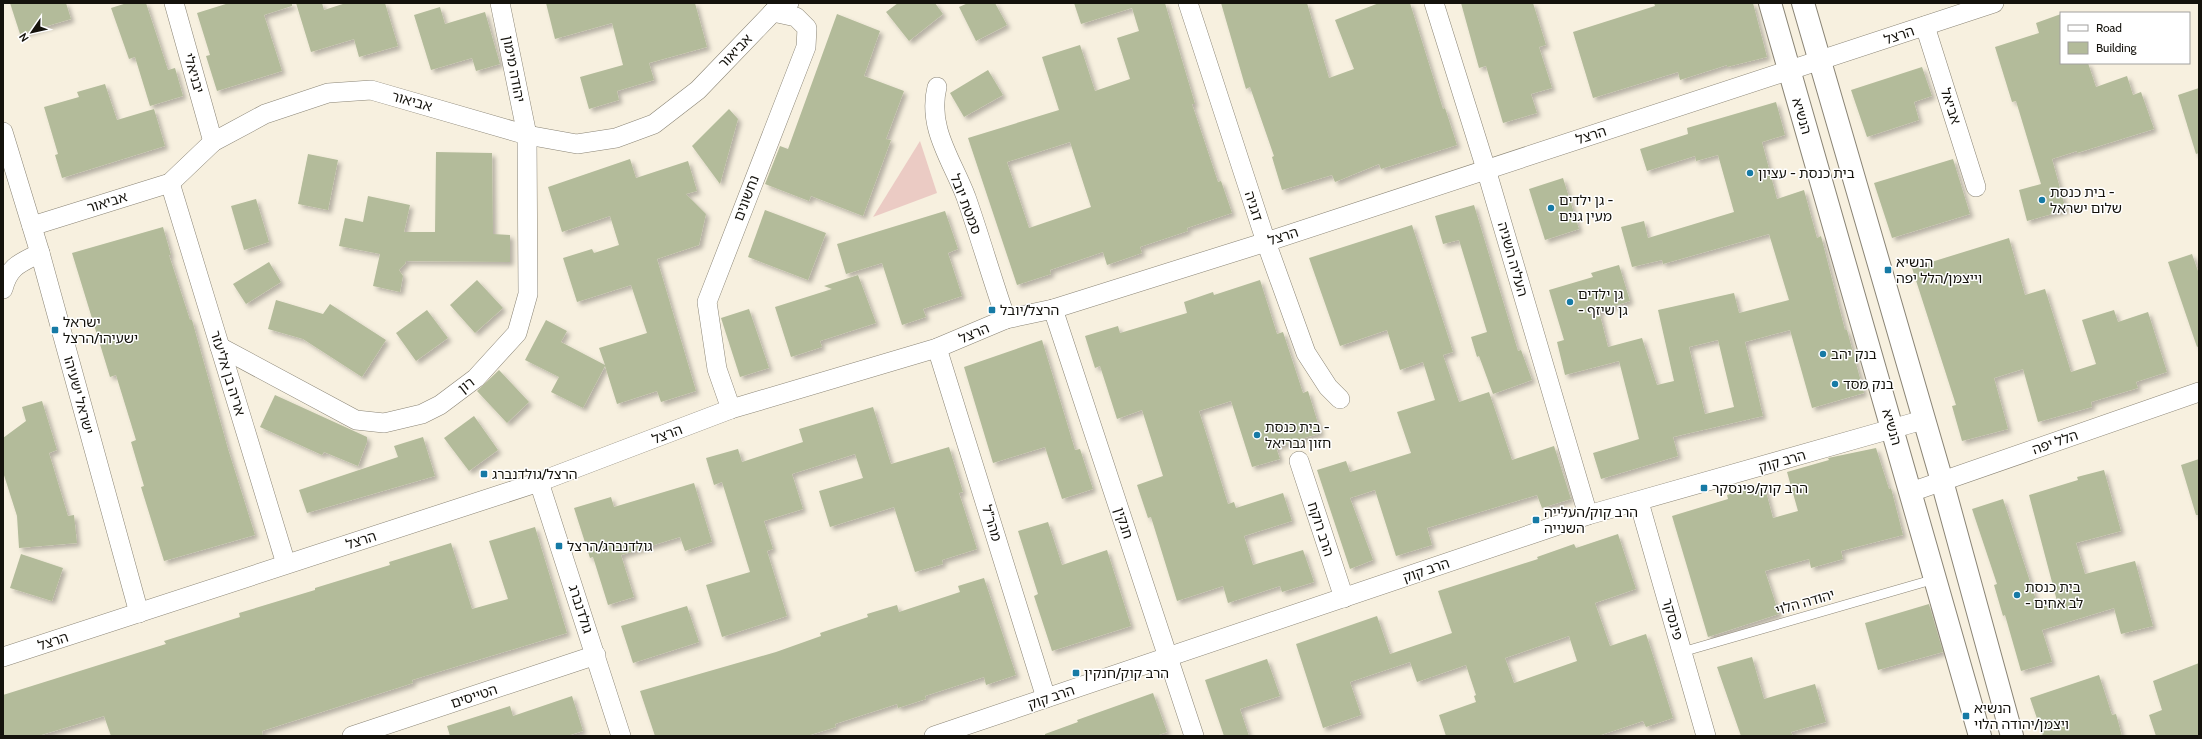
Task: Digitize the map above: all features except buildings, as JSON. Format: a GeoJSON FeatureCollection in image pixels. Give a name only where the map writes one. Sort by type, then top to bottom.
{"type":"FeatureCollection","features":[{"type":"Feature","properties":{"kind":"main road","name":"הנשיא"},"geometry":{"type":"LineString","coordinates":[[1770,3],[1980,736]]}},
{"type":"Feature","properties":{"kind":"main road"},"geometry":{"type":"LineString","coordinates":[[1803,3],[1923,420],[1942,481],[2012,736]]}},
{"type":"Feature","properties":{"kind":"street","name":"יבניאלי"},"geometry":{"type":"LineString","coordinates":[[174,3],[213,142]]}},
{"type":"Feature","properties":{"kind":"street","name":"יהודה מימון"},"geometry":{"type":"LineString","coordinates":[[500,3],[527,135]]}},
{"type":"Feature","properties":{"kind":"street","name":"אביאור"},"geometry":{"type":"LineString","coordinates":[[32,226],[170,183],[213,142],[265,114],[328,93],[371,90],[527,135],[577,144],[616,138],[654,124],[698,90],[769,7],[789,3]]}},
{"type":"Feature","properties":{"kind":"street","name":"דגניה"},"geometry":{"type":"LineString","coordinates":[[1188,3],[1266,242],[1306,353],[1328,387],[1340,399]]}},
{"type":"Feature","properties":{"kind":"street","name":"העליה השניה"},"geometry":{"type":"LineString","coordinates":[[1434,3],[1486,169],[1588,515]]}},
{"type":"Feature","properties":{"kind":"street","name":"הרצל"},"geometry":{"type":"LineString","coordinates":[[3,657],[539,482],[731,409],[938,348],[1006,319],[1053,309],[1266,242],[1486,169],[1819,62],[1994,3]]}},
{"type":"Feature","properties":{"kind":"street","name":"נחשונים"},"geometry":{"type":"LineString","coordinates":[[731,409],[717,369],[707,302],[806,47],[807,28],[796,18],[769,7]]}},
{"type":"Feature","properties":{"kind":"street","name":"אביאל"},"geometry":{"type":"LineString","coordinates":[[1925,26],[1976,187]]}},
{"type":"Feature","properties":{"kind":"street","name":"סמטת יובל"},"geometry":{"type":"LineString","coordinates":[[937,87],[934,98],[934,116],[943,147],[965,196],[1006,319]]}},
{"type":"Feature","properties":{"kind":"street","name":"ישראל ישעיהו"},"geometry":{"type":"LineString","coordinates":[[3,132],[40,253],[139,612]]}},
{"type":"Feature","properties":{"kind":"street","name":"רון"},"geometry":{"type":"LineString","coordinates":[[220,347],[356,420],[384,423],[422,414],[440,405],[476,378],[517,333],[528,294],[527,135]]}},
{"type":"Feature","properties":{"kind":"street","name":"אריה בן אליעזר"},"geometry":{"type":"LineString","coordinates":[[170,183],[286,564]]}},
{"type":"Feature","properties":{"kind":"street"},"geometry":{"type":"LineString","coordinates":[[3,289],[6,276],[18,264],[40,253]]}},
{"type":"Feature","properties":{"kind":"street","name":"חנקין"},"geometry":{"type":"LineString","coordinates":[[1053,309],[1194,736]]}},
{"type":"Feature","properties":{"kind":"street","name":"מהר\"ל"},"geometry":{"type":"LineString","coordinates":[[938,348],[1046,698]]}},
{"type":"Feature","properties":{"kind":"street","name":"הלל יפה"},"geometry":{"type":"LineString","coordinates":[[1911,492],[2199,392]]}},
{"type":"Feature","properties":{"kind":"street","name":"הרב קוק"},"geometry":{"type":"LineString","coordinates":[[934,736],[1588,515],[1893,430],[1923,420]]}},
{"type":"Feature","properties":{"kind":"street","name":"הרב רוקח"},"geometry":{"type":"LineString","coordinates":[[1299,461],[1344,598]]}},
{"type":"Feature","properties":{"kind":"street","name":"גולדנברג"},"geometry":{"type":"LineString","coordinates":[[539,482],[621,736]]}},
{"type":"Feature","properties":{"kind":"street","name":"פינסקר"},"geometry":{"type":"LineString","coordinates":[[1639,502],[1706,736]]}},
{"type":"Feature","properties":{"kind":"street","name":"הטייסים"},"geometry":{"type":"LineString","coordinates":[[352,736],[596,655]]}},
{"type":"Feature","properties":{"kind":"lane","name":"יהודה הלוי"},"geometry":{"type":"LineString","coordinates":[[1682,652],[1936,579]]}},
{"type":"Feature","properties":{"kind":"shaded area"},"geometry":{"type":"Polygon","coordinates":[[[920,141],[937,193],[873,217],[920,141]]]}},
{"type":"Feature","properties":{"kind":"place","name":"בית כנסת - עציון"},"geometry":{"type":"Point","coordinates":[1750,173]}},
{"type":"Feature","properties":{"kind":"place","name":"בית כנסת - שלום ישראל"},"geometry":{"type":"Point","coordinates":[2042,200]}},
{"type":"Feature","properties":{"kind":"place","name":"גן ילדים - מעין גנים"},"geometry":{"type":"Point","coordinates":[1551,208]}},
{"type":"Feature","properties":{"kind":"place","name":"הנשיא וייצמן/הלל יפה"},"geometry":{"type":"Point","coordinates":[1888,270]}},
{"type":"Feature","properties":{"kind":"place","name":"גן ילדים - גן שיזף"},"geometry":{"type":"Point","coordinates":[1570,302]}},
{"type":"Feature","properties":{"kind":"place","name":"הרצל/יובל"},"geometry":{"type":"Point","coordinates":[992,310]}},
{"type":"Feature","properties":{"kind":"place","name":"ישראל ישעיהו/הרצל"},"geometry":{"type":"Point","coordinates":[55,330]}},
{"type":"Feature","properties":{"kind":"place","name":"בנק יהב"},"geometry":{"type":"Point","coordinates":[1823,354]}},
{"type":"Feature","properties":{"kind":"place","name":"בנק מסד"},"geometry":{"type":"Point","coordinates":[1835,384]}},
{"type":"Feature","properties":{"kind":"place","name":"בית כנסת - חזון גבריאל"},"geometry":{"type":"Point","coordinates":[1257,435]}},
{"type":"Feature","properties":{"kind":"place","name":"הרצל/גולדנברג"},"geometry":{"type":"Point","coordinates":[484,474]}},
{"type":"Feature","properties":{"kind":"place","name":"הרב קוק/פינסקר"},"geometry":{"type":"Point","coordinates":[1704,488]}},
{"type":"Feature","properties":{"kind":"place","name":"הרב קוק/העלייה השנייה"},"geometry":{"type":"Point","coordinates":[1536,520]}},
{"type":"Feature","properties":{"kind":"place","name":"גולדנברג/הרצל"},"geometry":{"type":"Point","coordinates":[559,546]}},
{"type":"Feature","properties":{"kind":"place","name":"בית כנסת - לב אחים"},"geometry":{"type":"Point","coordinates":[2017,595]}},
{"type":"Feature","properties":{"kind":"place","name":"הרב קוק/חנקין"},"geometry":{"type":"Point","coordinates":[1076,673]}},
{"type":"Feature","properties":{"kind":"place","name":"הנשיא ויצמן/יהודה הלוי"},"geometry":{"type":"Point","coordinates":[1966,716]}}]}
